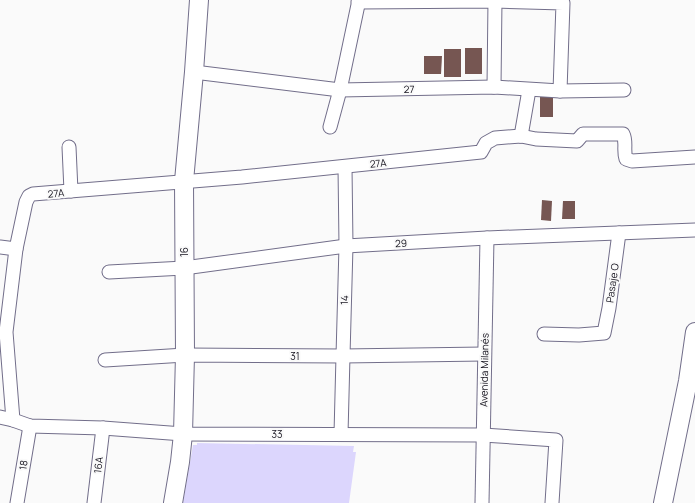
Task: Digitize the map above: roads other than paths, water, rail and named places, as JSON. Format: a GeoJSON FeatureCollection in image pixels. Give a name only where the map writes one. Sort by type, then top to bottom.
{"type":"FeatureCollection","features":[{"type":"Feature","properties":{"kind":"street","name":"16"},"geometry":{"type":"LineString","coordinates":[[173,503],[183,434],[185,356],[184,181],[199,0]]}},
{"type":"Feature","properties":{"kind":"street"},"geometry":{"type":"LineString","coordinates":[[494,87],[495,0]]}},
{"type":"Feature","properties":{"kind":"street"},"geometry":{"type":"LineString","coordinates":[[330,127],[340,90],[358,1],[495,0],[563,3],[560,91]]}},
{"type":"Feature","properties":{"kind":"street","name":"27"},"geometry":{"type":"LineString","coordinates":[[194,72],[340,90],[494,87],[560,91],[624,90]]}},
{"type":"Feature","properties":{"kind":"street"},"geometry":{"type":"LineString","coordinates":[[521,136],[529,90]]}},
{"type":"Feature","properties":{"kind":"street","name":"27A"},"geometry":{"type":"LineString","coordinates":[[16,249],[26,202],[29,196],[33,194],[242,177],[481,152],[486,143],[495,138],[521,136],[536,139],[577,141],[583,134],[623,134],[625,139],[626,159],[632,161],[695,157]]}},
{"type":"Feature","properties":{"kind":"street"},"geometry":{"type":"LineString","coordinates":[[69,147],[71,191]]}},
{"type":"Feature","properties":{"kind":"street","name":"14"},"geometry":{"type":"LineString","coordinates":[[342,434],[342,356],[346,246],[345,166]]}},
{"type":"Feature","properties":{"kind":"street","name":"29"},"geometry":{"type":"LineString","coordinates":[[109,272],[184,268],[346,246],[487,238],[695,230]]}},
{"type":"Feature","properties":{"kind":"street","name":"Pasaje O"},"geometry":{"type":"LineString","coordinates":[[544,334],[580,335],[604,333],[619,233]]}},
{"type":"Feature","properties":{"kind":"street","name":"Avenida Milanés"},"geometry":{"type":"LineString","coordinates":[[482,503],[487,238]]}},
{"type":"Feature","properties":{"kind":"street"},"geometry":{"type":"LineString","coordinates":[[0,247],[16,249],[3,332],[13,420]]}},
{"type":"Feature","properties":{"kind":"street"},"geometry":{"type":"LineString","coordinates":[[664,503],[691,381],[695,332]]}},
{"type":"Feature","properties":{"kind":"street","name":"31"},"geometry":{"type":"LineString","coordinates":[[105,360],[185,356],[484,354]]}},
{"type":"Feature","properties":{"kind":"street","name":"33"},"geometry":{"type":"LineString","coordinates":[[0,417],[30,426],[102,428],[183,434],[483,435],[556,440],[552,503]]}},
{"type":"Feature","properties":{"kind":"street","name":"18"},"geometry":{"type":"LineString","coordinates":[[17,503],[30,426]]}},
{"type":"Feature","properties":{"kind":"street","name":"16A"},"geometry":{"type":"LineString","coordinates":[[94,503],[102,428]]}}]}
